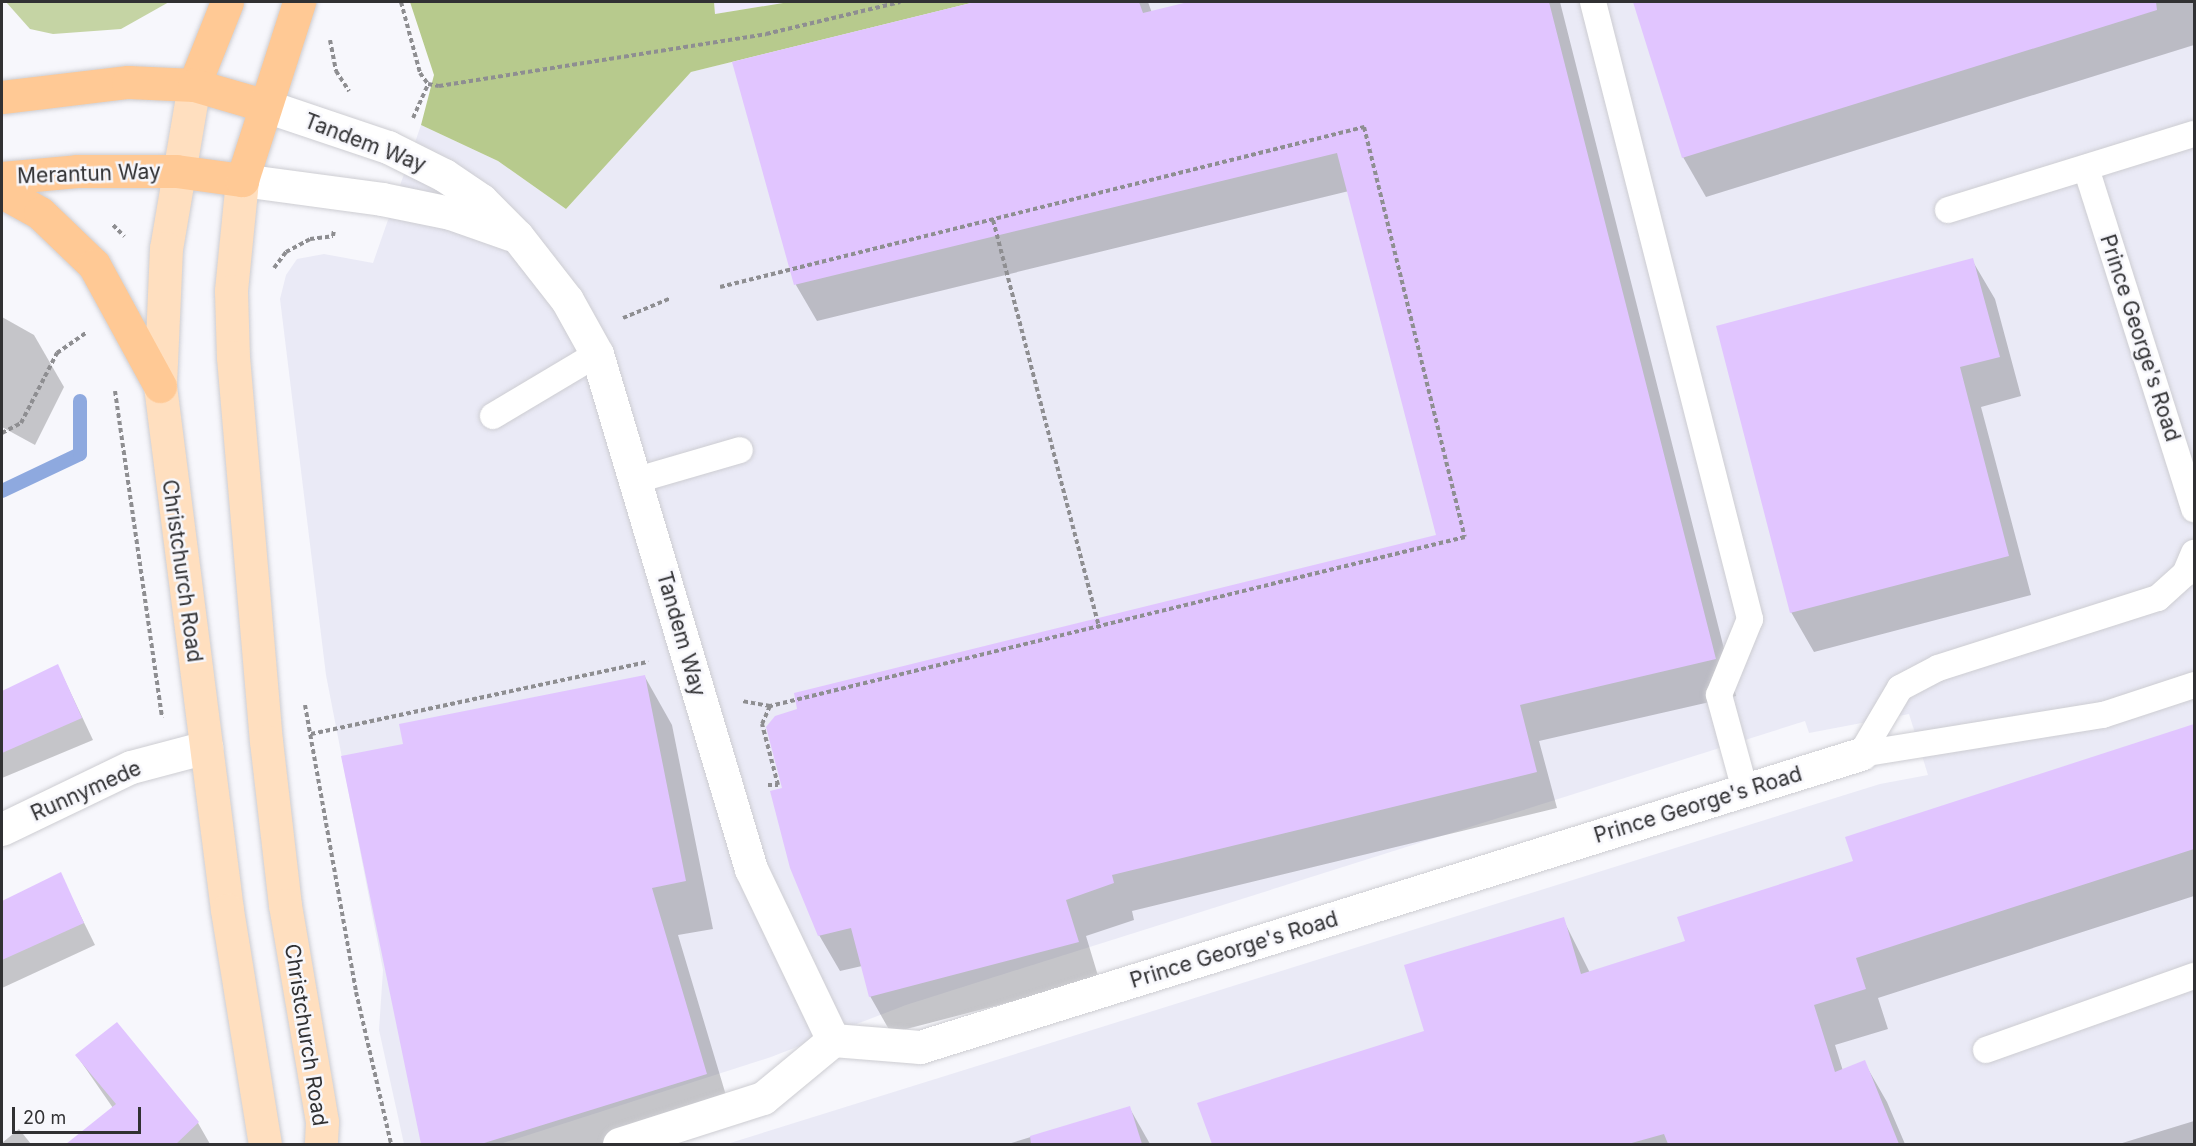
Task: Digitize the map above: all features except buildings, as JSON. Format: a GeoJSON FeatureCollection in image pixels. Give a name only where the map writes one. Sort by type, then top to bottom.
{"type":"FeatureCollection","features":[{"type":"Feature","properties":{"kind":"highway","name":"Christchurch Road"},"geometry":{"type":"LineString","coordinates":[[194,85],[227,2]]}},
{"type":"Feature","properties":{"kind":"highway","name":"Christchurch Road"},"geometry":{"type":"LineString","coordinates":[[242,180],[263,105],[299,2]]}},
{"type":"Feature","properties":{"kind":"highway"},"geometry":{"type":"LineString","coordinates":[[2,97],[128,82],[194,85],[263,105]]}},
{"type":"Feature","properties":{"kind":"highway","name":"Merantun Way"},"geometry":{"type":"LineString","coordinates":[[2,178],[77,171],[176,171],[242,180]]}},
{"type":"Feature","properties":{"kind":"highway"},"geometry":{"type":"LineString","coordinates":[[2,192],[40,213],[94,265],[160,386]]}},
{"type":"Feature","properties":{"kind":"main road","name":"Christchurch Road"},"geometry":{"type":"LineString","coordinates":[[194,85],[176,171],[166,248],[160,386],[206,747],[265,1144]]}},
{"type":"Feature","properties":{"kind":"main road","name":"Christchurch Road"},"geometry":{"type":"LineString","coordinates":[[242,180],[231,291],[234,369],[266,741],[285,904],[322,1122],[321,1144]]}},
{"type":"Feature","properties":{"kind":"street","name":"Tandem Way"},"geometry":{"type":"LineString","coordinates":[[263,105],[388,147],[444,175],[481,200],[517,236],[567,300],[597,354],[637,480],[685,654],[751,869],[833,1040]]}},
{"type":"Feature","properties":{"kind":"street","name":"Tandem Way"},"geometry":{"type":"LineString","coordinates":[[242,180],[439,211],[517,236]]}},
{"type":"Feature","properties":{"kind":"street","name":"Runnymede"},"geometry":{"type":"LineString","coordinates":[[2,829],[131,767],[206,747]]}},
{"type":"Feature","properties":{"kind":"street","name":"Prince George's Road"},"geometry":{"type":"LineString","coordinates":[[833,1040],[920,1047],[1861,754]]}},
{"type":"Feature","properties":{"kind":"street"},"geometry":{"type":"LineString","coordinates":[[619,1144],[763,1098],[833,1040]]}},
{"type":"Feature","properties":{"kind":"lane"},"geometry":{"type":"LineString","coordinates":[[1593,2],[1750,619],[1719,695],[1745,790]]}},
{"type":"Feature","properties":{"kind":"lane"},"geometry":{"type":"LineString","coordinates":[[1948,210],[2194,134]]}},
{"type":"Feature","properties":{"kind":"lane","name":"Prince George's Road"},"geometry":{"type":"LineString","coordinates":[[2086,168],[2194,506]]}},
{"type":"Feature","properties":{"kind":"lane"},"geometry":{"type":"LineString","coordinates":[[493,416],[597,354]]}},
{"type":"Feature","properties":{"kind":"lane"},"geometry":{"type":"LineString","coordinates":[[637,480],[740,450]]}},
{"type":"Feature","properties":{"kind":"lane"},"geometry":{"type":"LineString","coordinates":[[1861,754],[1900,688],[1938,668],[2158,598],[2186,574],[2194,553]]}},
{"type":"Feature","properties":{"kind":"lane","name":"Prince George's Road"},"geometry":{"type":"LineString","coordinates":[[1861,754],[2103,715],[2194,686]]}},
{"type":"Feature","properties":{"kind":"lane"},"geometry":{"type":"LineString","coordinates":[[1986,1050],[2194,976]]}},
{"type":"Feature","properties":{"kind":"path"},"geometry":{"type":"LineString","coordinates":[[401,2],[420,73],[428,84],[439,86],[766,34],[900,2]]}},
{"type":"Feature","properties":{"kind":"path"},"geometry":{"type":"LineString","coordinates":[[409,127],[428,84]]}},
{"type":"Feature","properties":{"kind":"path"},"geometry":{"type":"LineString","coordinates":[[720,287],[1364,127],[1465,537],[1099,628],[770,706],[737,700]]}},
{"type":"Feature","properties":{"kind":"path"},"geometry":{"type":"LineString","coordinates":[[993,220],[1099,628]]}},
{"type":"Feature","properties":{"kind":"path"},"geometry":{"type":"LineString","coordinates":[[270,280],[286,252],[310,239],[333,236]]}},
{"type":"Feature","properties":{"kind":"path"},"geometry":{"type":"LineString","coordinates":[[623,318],[671,298]]}},
{"type":"Feature","properties":{"kind":"path"},"geometry":{"type":"LineString","coordinates":[[2,433],[21,423],[57,353],[94,327]]}},
{"type":"Feature","properties":{"kind":"path"},"geometry":{"type":"LineString","coordinates":[[114,385],[159,716],[206,747]]}},
{"type":"Feature","properties":{"kind":"path"},"geometry":{"type":"LineString","coordinates":[[391,1144],[356,992],[311,734],[685,654]]}},
{"type":"Feature","properties":{"kind":"path"},"geometry":{"type":"LineString","coordinates":[[766,778],[768,788],[778,785],[762,724],[770,706]]}},
{"type":"Feature","properties":{"kind":"shaded area"},"geometry":{"type":"Polygon","coordinates":[[[714,2],[789,2],[715,14],[714,2]]]}},
{"type":"Feature","properties":{"kind":"shaded area"},"geometry":{"type":"Polygon","coordinates":[[[975,2],[2194,2],[2194,1144],[727,1144],[1880,784],[1928,775],[1909,714],[1809,733],[1805,721],[906,1005],[771,1057],[500,1144],[404,1144],[379,1030],[383,970],[326,675],[280,299],[286,275],[297,259],[324,254],[373,263],[421,125],[498,161],[566,209],[691,72],[975,2]]]}},
{"type":"Feature","properties":{"kind":"green space"},"geometry":{"type":"Polygon","coordinates":[[[6,2],[169,2],[121,29],[53,34],[30,29],[6,2]]]}},
{"type":"Feature","properties":{"kind":"green space"},"geometry":{"type":"Polygon","coordinates":[[[410,2],[714,2],[715,14],[789,2],[975,2],[691,72],[566,209],[498,161],[421,125],[434,75],[410,2]]]}},
{"type":"Feature","properties":{"kind":"waterway"},"geometry":{"type":"LineString","coordinates":[[2,491],[80,454],[80,401]]}}]}
